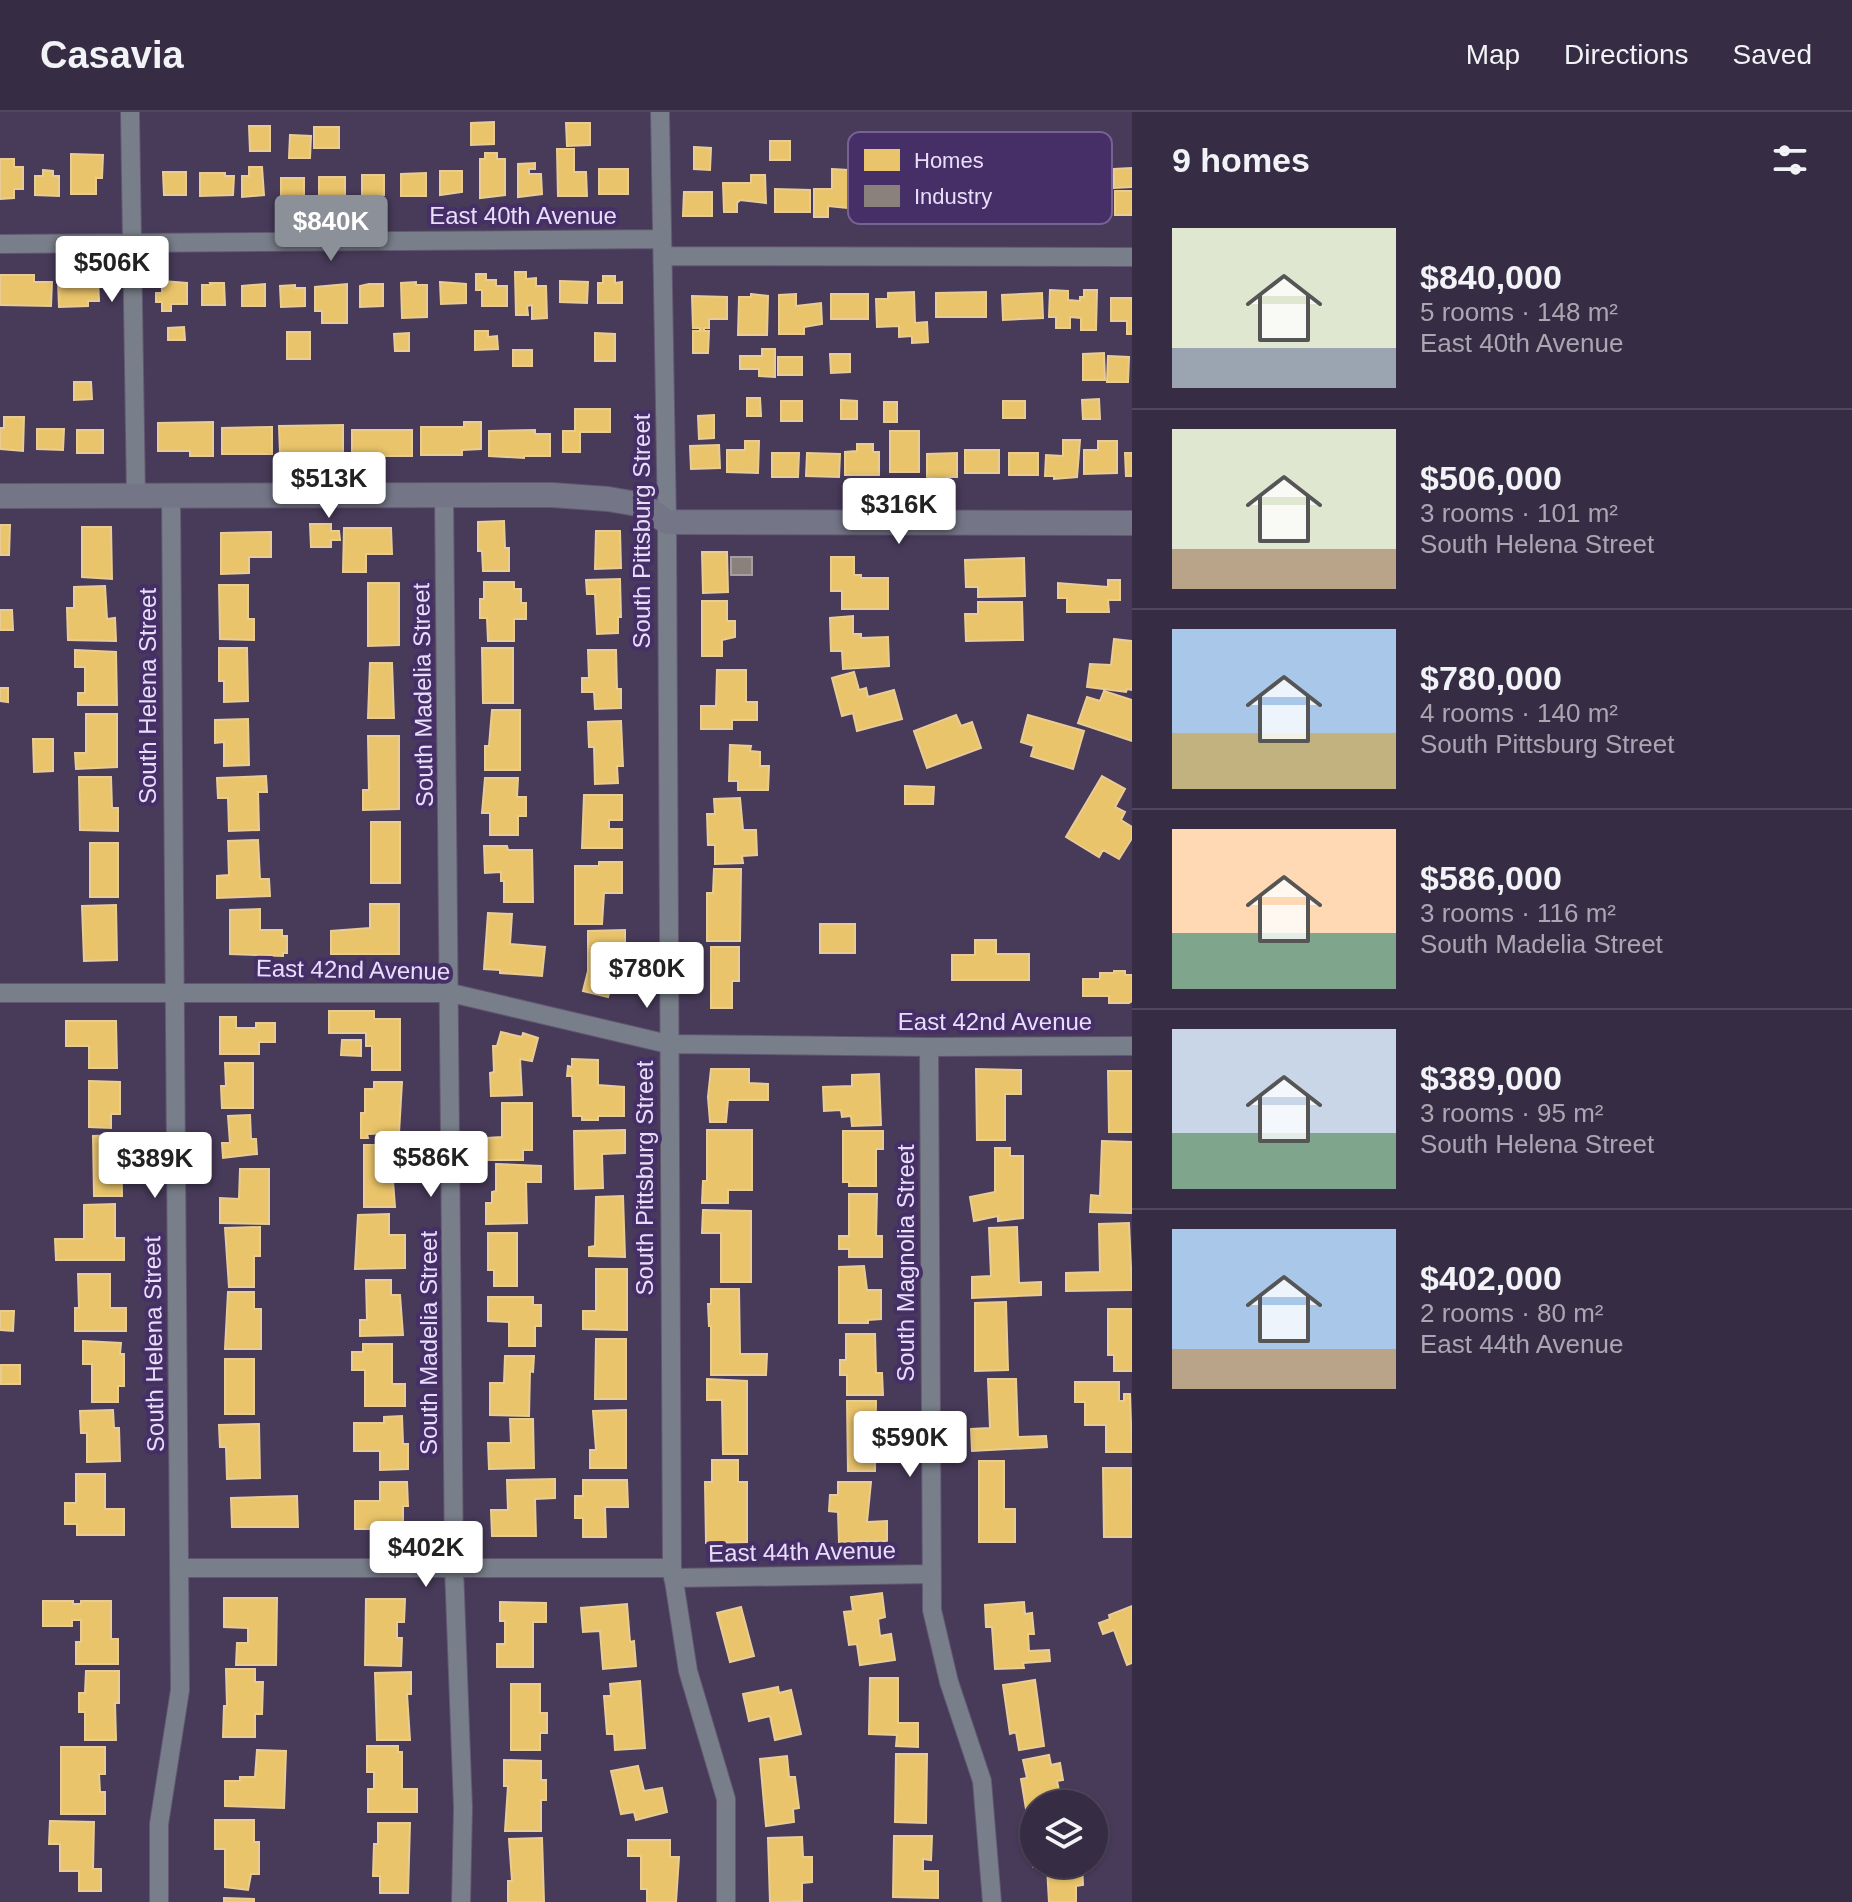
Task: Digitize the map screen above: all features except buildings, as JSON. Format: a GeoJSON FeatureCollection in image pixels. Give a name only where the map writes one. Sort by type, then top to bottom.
{"type":"FeatureCollection","features":[{"type":"Feature","properties":{"kind":"street"},"geometry":{"type":"LineString","coordinates":[[130,112],[136,496]]}},
{"type":"Feature","properties":{"kind":"street","name":"South Pittsburg Street"},"geometry":{"type":"LineString","coordinates":[[660,112],[667,522],[672,1573],[688,1671],[726,1799],[726,1902]]}},
{"type":"Feature","properties":{"kind":"street","name":"East 40th Avenue"},"geometry":{"type":"LineString","coordinates":[[0,244],[662,248],[1132,257]]}},
{"type":"Feature","properties":{"kind":"street","name":"South Madelia Street"},"geometry":{"type":"LineString","coordinates":[[444,495],[454,1568],[463,1808],[461,1902]]}},
{"type":"Feature","properties":{"kind":"street"},"geometry":{"type":"LineString","coordinates":[[0,496],[552,495],[643,505],[667,522],[1132,523]]}},
{"type":"Feature","properties":{"kind":"street","name":"South Helena Street"},"geometry":{"type":"LineString","coordinates":[[159,1902],[159,1824],[180,1690],[171,496]]}},
{"type":"Feature","properties":{"kind":"street","name":"East 42nd Avenue"},"geometry":{"type":"LineString","coordinates":[[0,993],[451,993],[668,1044],[1132,1046]]}},
{"type":"Feature","properties":{"kind":"street","name":"South Magnolia Street"},"geometry":{"type":"LineString","coordinates":[[929,1047],[932,1610],[949,1682],[982,1781],[992,1902]]}},
{"type":"Feature","properties":{"kind":"street","name":"East 44th Avenue"},"geometry":{"type":"LineString","coordinates":[[181,1568],[932,1574]]}}]}
